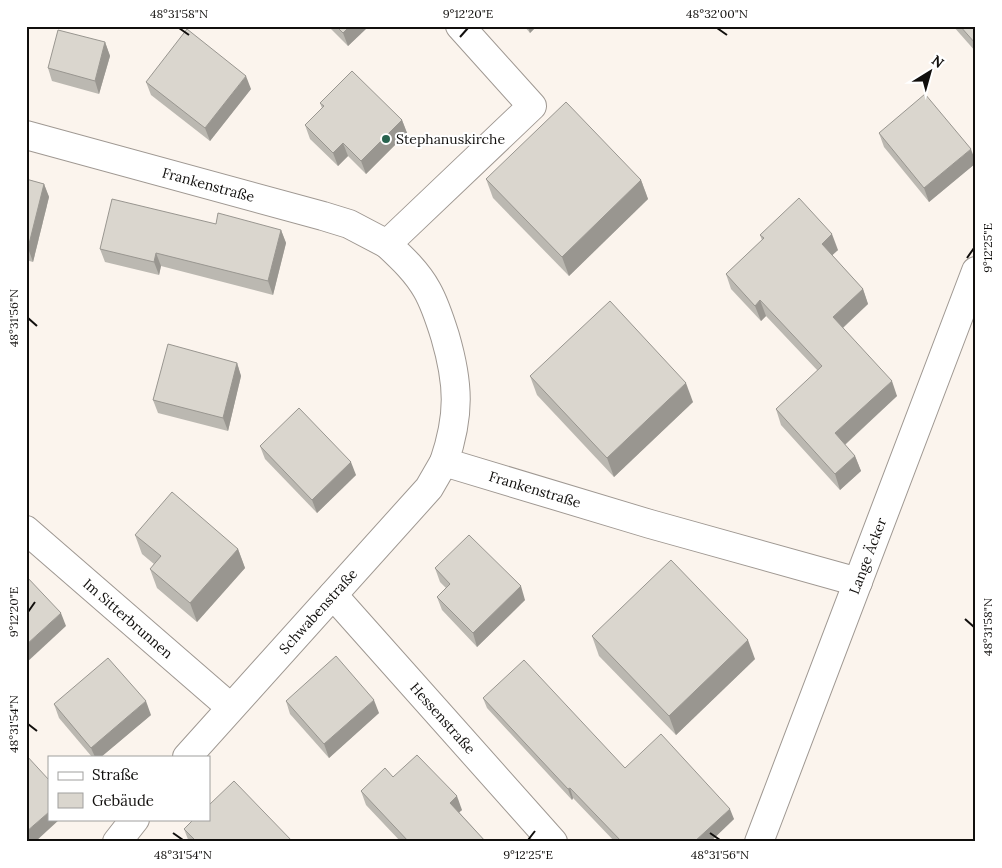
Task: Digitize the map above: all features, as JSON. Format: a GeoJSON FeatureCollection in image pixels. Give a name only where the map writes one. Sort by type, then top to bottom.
{"type":"FeatureCollection","features":[{"type":"Feature","properties":{"kind":"street"},"geometry":{"type":"LineString","coordinates":[[387,244],[532,106],[460,26]]}},
{"type":"Feature","properties":{"kind":"street","name":"Frankenstraße"},"geometry":{"type":"LineString","coordinates":[[26,135],[323,216],[349,224],[387,244],[409,266],[426,289],[435,306],[455,371],[458,394],[455,424],[444,462],[631,519],[858,582]]}},
{"type":"Feature","properties":{"kind":"street","name":"Lange Äcker"},"geometry":{"type":"LineString","coordinates":[[759,842],[976,271]]}},
{"type":"Feature","properties":{"kind":"street","name":"Schwabenstraße"},"geometry":{"type":"LineString","coordinates":[[189,756],[230,707],[429,488],[444,462]]}},
{"type":"Feature","properties":{"kind":"street","name":"Im Sitterbrunnen"},"geometry":{"type":"LineString","coordinates":[[26,530],[230,707]]}},
{"type":"Feature","properties":{"kind":"street","name":"Hessenstraße"},"geometry":{"type":"LineString","coordinates":[[333,595],[553,842]]}},
{"type":"Feature","properties":{"kind":"street"},"geometry":{"type":"LineString","coordinates":[[117,842],[134,820]]}},
{"type":"Feature","properties":{"kind":"building"},"geometry":{"type":"Polygon","coordinates":[[[336,26],[350,26],[343,33],[336,26]]]}},
{"type":"Feature","properties":{"kind":"building"},"geometry":{"type":"Polygon","coordinates":[[[960,26],[976,26],[975,43],[960,26]]]}},
{"type":"Feature","properties":{"kind":"building"},"geometry":{"type":"Polygon","coordinates":[[[187,29],[246,76],[205,128],[146,82],[187,29]]]}},
{"type":"Feature","properties":{"kind":"building"},"geometry":{"type":"Polygon","coordinates":[[[58,30],[105,42],[95,81],[48,68],[58,30]]]}},
{"type":"Feature","properties":{"kind":"building"},"geometry":{"type":"Polygon","coordinates":[[[352,71],[402,120],[361,161],[343,143],[333,153],[305,125],[324,106],[320,103],[352,71]]]}},
{"type":"Feature","properties":{"kind":"building"},"geometry":{"type":"Polygon","coordinates":[[[925,94],[971,149],[924,188],[879,133],[925,94]]]}},
{"type":"Feature","properties":{"kind":"building"},"geometry":{"type":"Polygon","coordinates":[[[566,102],[641,180],[562,257],[486,179],[566,102]]]}},
{"type":"Feature","properties":{"kind":"building"},"geometry":{"type":"Polygon","coordinates":[[[26,179],[44,184],[28,248],[26,248],[26,179]]]}},
{"type":"Feature","properties":{"kind":"building"},"geometry":{"type":"Polygon","coordinates":[[[799,198],[832,234],[822,244],[863,289],[833,317],[892,381],[835,433],[855,456],[835,474],[776,409],[822,366],[760,300],[755,306],[726,274],[764,238],[760,235],[799,198]]]}},
{"type":"Feature","properties":{"kind":"building"},"geometry":{"type":"Polygon","coordinates":[[[112,199],[216,224],[218,213],[281,230],[268,281],[156,253],[154,262],[100,249],[112,199]]]}},
{"type":"Feature","properties":{"kind":"building"},"geometry":{"type":"Polygon","coordinates":[[[610,301],[686,383],[607,458],[530,376],[610,301]]]}},
{"type":"Feature","properties":{"kind":"building"},"geometry":{"type":"Polygon","coordinates":[[[168,344],[237,363],[223,418],[153,400],[168,344]]]}},
{"type":"Feature","properties":{"kind":"building"},"geometry":{"type":"Polygon","coordinates":[[[299,408],[351,462],[312,500],[260,446],[299,408]]]}},
{"type":"Feature","properties":{"kind":"building"},"geometry":{"type":"Polygon","coordinates":[[[172,492],[238,549],[190,603],[150,569],[161,556],[135,535],[172,492]]]}},
{"type":"Feature","properties":{"kind":"building"},"geometry":{"type":"Polygon","coordinates":[[[469,535],[521,586],[473,633],[437,597],[450,584],[435,568],[469,535]]]}},
{"type":"Feature","properties":{"kind":"building"},"geometry":{"type":"Polygon","coordinates":[[[671,560],[748,640],[669,716],[592,636],[671,560]]]}},
{"type":"Feature","properties":{"kind":"building"},"geometry":{"type":"Polygon","coordinates":[[[26,576],[61,613],[26,645],[26,576]]]}},
{"type":"Feature","properties":{"kind":"building"},"geometry":{"type":"Polygon","coordinates":[[[336,656],[374,700],[324,744],[286,701],[336,656]]]}},
{"type":"Feature","properties":{"kind":"building"},"geometry":{"type":"Polygon","coordinates":[[[108,658],[146,701],[91,748],[54,704],[108,658]]]}},
{"type":"Feature","properties":{"kind":"building"},"geometry":{"type":"Polygon","coordinates":[[[524,660],[625,768],[661,734],[730,809],[694,842],[622,842],[570,788],[568,789],[483,698],[524,660]]]}},
{"type":"Feature","properties":{"kind":"building"},"geometry":{"type":"Polygon","coordinates":[[[26,755],[48,779],[48,813],[26,832],[26,755]]]}},
{"type":"Feature","properties":{"kind":"building"},"geometry":{"type":"Polygon","coordinates":[[[417,755],[457,796],[450,803],[486,842],[409,842],[361,791],[385,768],[393,777],[417,755]]]}},
{"type":"Feature","properties":{"kind":"building"},"geometry":{"type":"Polygon","coordinates":[[[234,781],[293,842],[197,842],[184,829],[193,820],[210,820],[210,804],[234,781]]]}},
{"type":"Feature","properties":{"kind":"place","name":"Stephanuskirche"},"geometry":{"type":"Point","coordinates":[386,139]}}]}
